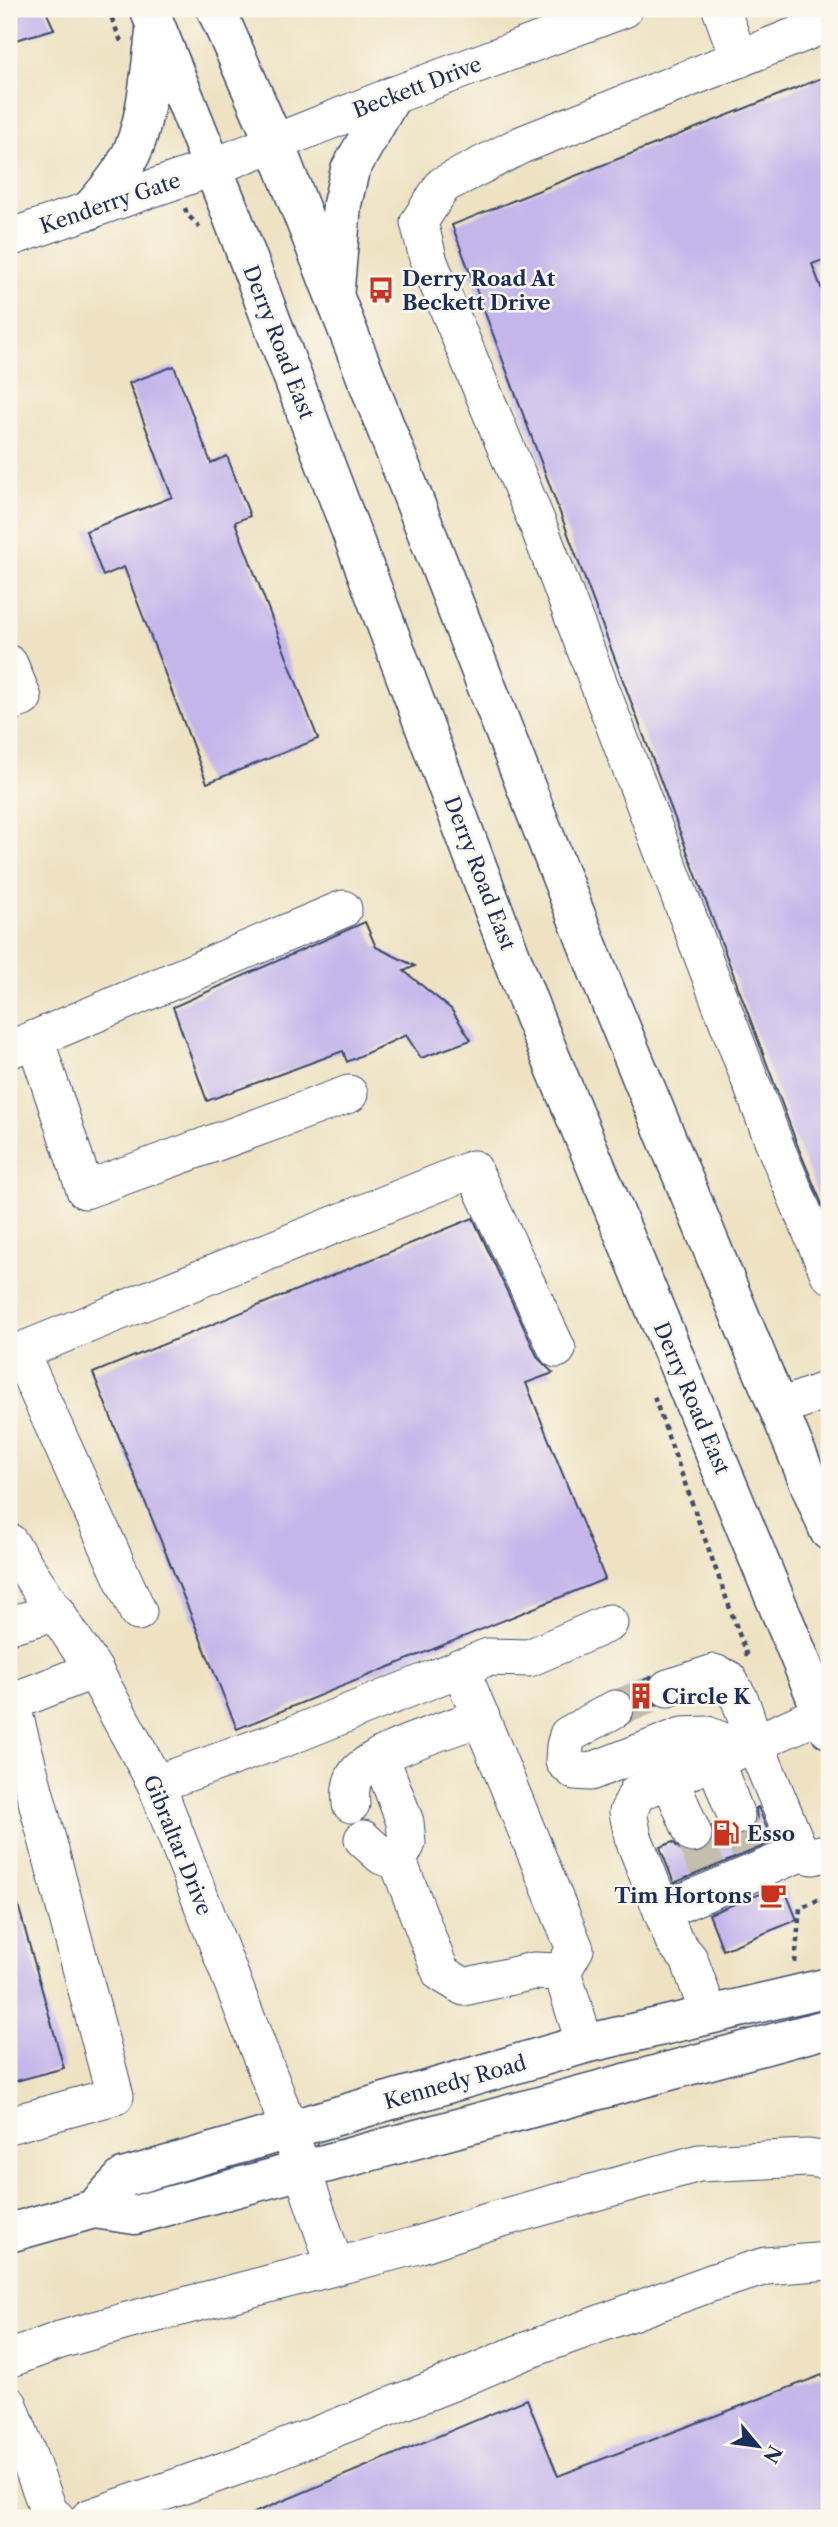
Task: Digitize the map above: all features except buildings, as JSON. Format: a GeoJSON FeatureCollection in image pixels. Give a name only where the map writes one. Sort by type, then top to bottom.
{"type":"FeatureCollection","features":[{"type":"Feature","properties":{"kind":"main road"},"geometry":{"type":"LineString","coordinates":[[216,9],[275,144],[602,982],[829,1531]]}},
{"type":"Feature","properties":{"kind":"main road"},"geometry":{"type":"LineString","coordinates":[[90,210],[115,181],[132,152],[149,79],[152,18]]}},
{"type":"Feature","properties":{"kind":"main road","name":"Derry Road East"},"geometry":{"type":"LineString","coordinates":[[152,18],[237,229],[534,1017],[826,1721]]}},
{"type":"Feature","properties":{"kind":"main road"},"geometry":{"type":"LineString","coordinates":[[335,297],[342,204],[350,170],[392,96]]}},
{"type":"Feature","properties":{"kind":"main road","name":"Kennedy Road"},"geometry":{"type":"LineString","coordinates":[[94,2209],[123,2178],[584,2044],[709,2015],[818,1979]]}},
{"type":"Feature","properties":{"kind":"main road","name":"Kennedy Road"},"geometry":{"type":"LineString","coordinates":[[9,2233],[94,2209],[135,2215],[829,2028]]}},
{"type":"Feature","properties":{"kind":"street","name":"Beckett Drive"},"geometry":{"type":"LineString","coordinates":[[211,168],[392,96],[624,9]]}},
{"type":"Feature","properties":{"kind":"street"},"geometry":{"type":"LineString","coordinates":[[721,9],[739,59]]}},
{"type":"Feature","properties":{"kind":"street"},"geometry":{"type":"LineString","coordinates":[[829,26],[821,26],[521,145],[443,185],[419,222],[429,261],[540,530],[778,1153],[829,1275]]}},
{"type":"Feature","properties":{"kind":"street","name":"Kenderry Gate"},"geometry":{"type":"LineString","coordinates":[[9,238],[211,168]]}},
{"type":"Feature","properties":{"kind":"street"},"geometry":{"type":"LineString","coordinates":[[9,664],[23,698],[9,703]]}},
{"type":"Feature","properties":{"kind":"street"},"geometry":{"type":"LineString","coordinates":[[343,909],[22,1045],[85,1190],[349,1094]]}},
{"type":"Feature","properties":{"kind":"street"},"geometry":{"type":"LineString","coordinates":[[138,1612],[14,1354],[473,1169],[558,1349]]}},
{"type":"Feature","properties":{"kind":"street"},"geometry":{"type":"LineString","coordinates":[[778,1408],[829,1388]]}},
{"type":"Feature","properties":{"kind":"street","name":"Gibraltar Drive"},"geometry":{"type":"LineString","coordinates":[[9,1542],[94,1670],[156,1784],[289,2131],[335,2266]]}},
{"type":"Feature","properties":{"kind":"street"},"geometry":{"type":"LineString","coordinates":[[9,1625],[57,1612]]}},
{"type":"Feature","properties":{"kind":"street"},"geometry":{"type":"LineString","coordinates":[[156,1784],[285,1738],[488,1657],[530,1658],[609,1623]]}},
{"type":"Feature","properties":{"kind":"street"},"geometry":{"type":"LineString","coordinates":[[460,1667],[575,1949],[562,1972],[584,2044]]}},
{"type":"Feature","properties":{"kind":"street"},"geometry":{"type":"LineString","coordinates":[[9,2125],[115,2096],[10,1703],[94,1670]]}},
{"type":"Feature","properties":{"kind":"street"},"geometry":{"type":"LineString","coordinates":[[668,1688],[714,1673],[728,1679],[740,1700],[736,1816]]}},
{"type":"Feature","properties":{"kind":"street"},"geometry":{"type":"LineString","coordinates":[[615,1709],[568,1735],[564,1762],[575,1771],[590,1772],[682,1735],[707,1735],[738,1751],[815,1853],[754,1863],[712,1880],[662,1911]]}},
{"type":"Feature","properties":{"kind":"street"},"geometry":{"type":"LineString","coordinates":[[351,1804],[350,1789],[358,1773],[380,1756],[481,1717]]}},
{"type":"Feature","properties":{"kind":"street"},"geometry":{"type":"LineString","coordinates":[[709,2015],[689,1958],[674,1941],[662,1911],[633,1838],[628,1812],[637,1793],[738,1751],[826,1721]]}},
{"type":"Feature","properties":{"kind":"street"},"geometry":{"type":"LineString","coordinates":[[638,1753],[693,1834]]}},
{"type":"Feature","properties":{"kind":"street"},"geometry":{"type":"LineString","coordinates":[[380,1756],[405,1822],[407,1843],[398,1861],[441,1973],[464,1987],[533,1971],[562,1972]]}},
{"type":"Feature","properties":{"kind":"street"},"geometry":{"type":"LineString","coordinates":[[363,1839],[383,1856],[398,1861]]}},
{"type":"Feature","properties":{"kind":"street"},"geometry":{"type":"LineString","coordinates":[[9,2360],[60,2340],[699,2163],[807,2158],[829,2161]]}},
{"type":"Feature","properties":{"kind":"street"},"geometry":{"type":"LineString","coordinates":[[89,2518],[263,2457],[520,2353],[711,2283],[766,2266],[829,2262]]}},
{"type":"Feature","properties":{"kind":"street"},"geometry":{"type":"LineString","coordinates":[[9,2405],[50,2514],[56,2518]]}},
{"type":"Feature","properties":{"kind":"path"},"geometry":{"type":"LineString","coordinates":[[818,1979],[800,1908],[829,1895]]}},
{"type":"Feature","properties":{"kind":"tunnel"},"geometry":{"type":"LineString","coordinates":[[615,1709],[668,1688]]}},
{"type":"Feature","properties":{"kind":"tunnel"},"geometry":{"type":"LineString","coordinates":[[736,1816],[751,1854]]}},
{"type":"Feature","properties":{"kind":"tunnel"},"geometry":{"type":"LineString","coordinates":[[693,1834],[708,1871]]}},
{"type":"Feature","properties":{"kind":"place","name":"Derry Road At Beckett Drive"},"geometry":{"type":"Point","coordinates":[381,290]}},
{"type":"Feature","properties":{"kind":"place","name":"Circle K"},"geometry":{"type":"Point","coordinates":[641,1696]}},
{"type":"Feature","properties":{"kind":"place","name":"Esso"},"geometry":{"type":"Point","coordinates":[726,1833]}},
{"type":"Feature","properties":{"kind":"place","name":"Tim Hortons"},"geometry":{"type":"Point","coordinates":[773,1895]}}]}
